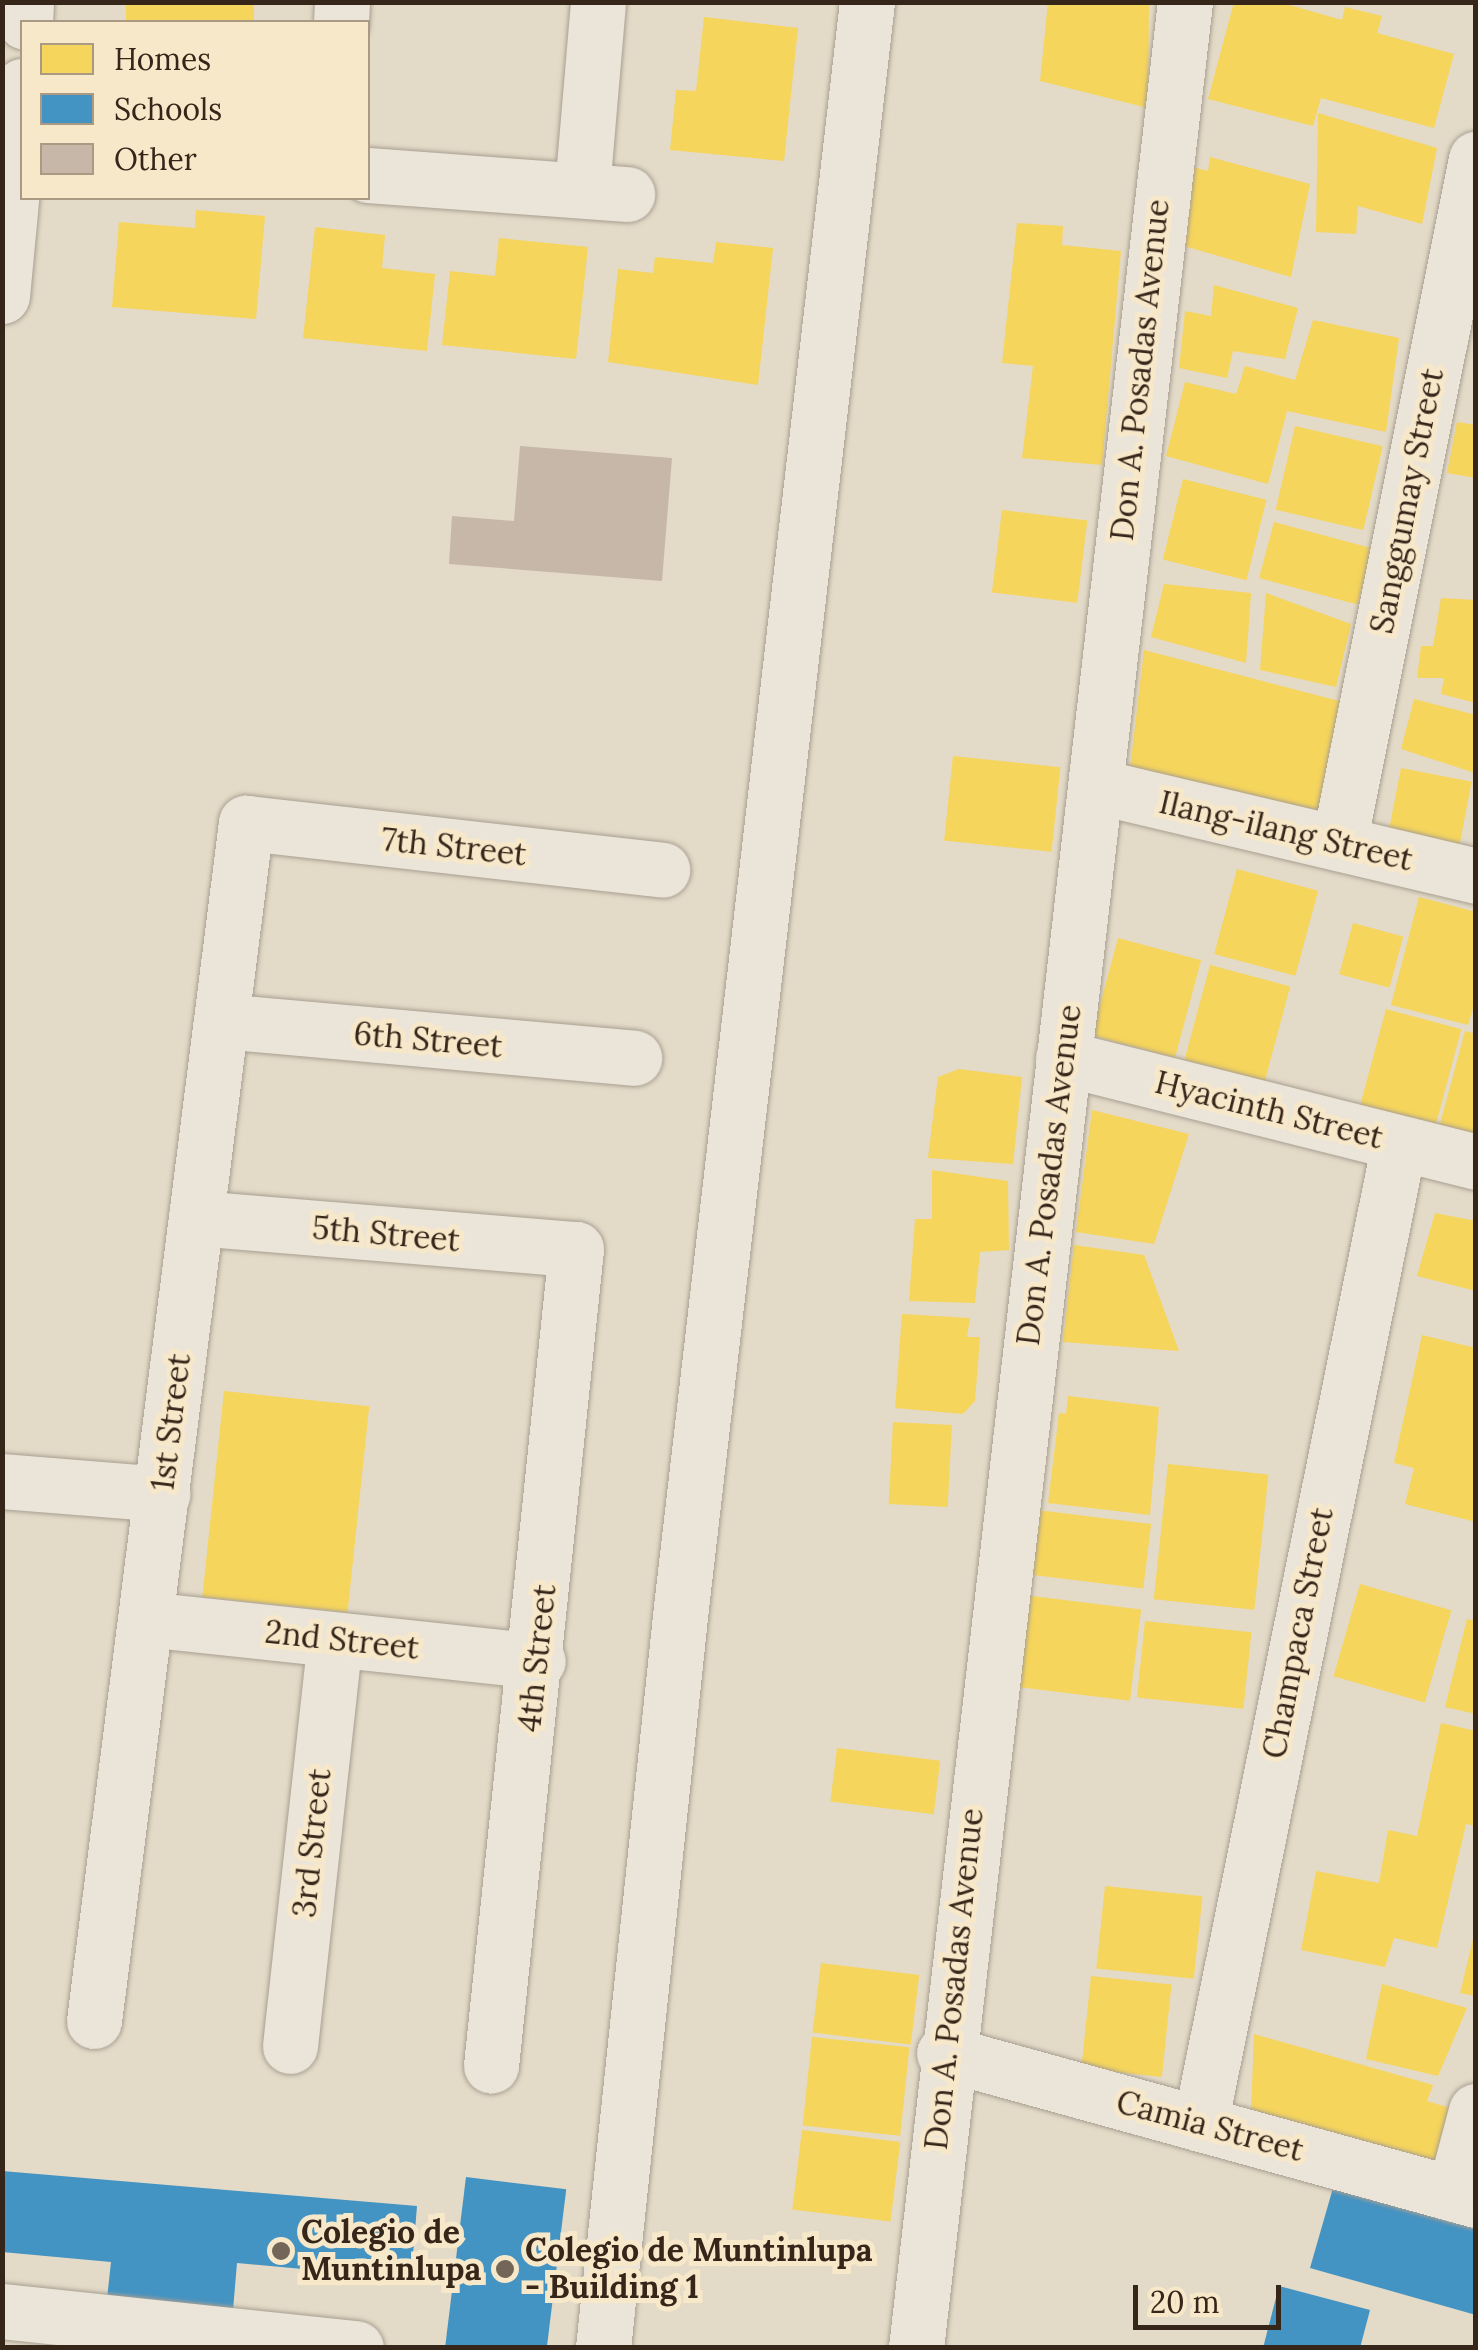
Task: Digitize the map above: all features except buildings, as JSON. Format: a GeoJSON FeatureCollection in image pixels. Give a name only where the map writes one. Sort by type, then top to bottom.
{"type":"FeatureCollection","features":[{"type":"Feature","properties":{"kind":"street"},"geometry":{"type":"LineString","coordinates":[[370,175],[604,192],[598,2]]}},
{"type":"Feature","properties":{"kind":"street"},"geometry":{"type":"LineString","coordinates":[[603,2348],[681,1607],[867,2]]}},
{"type":"Feature","properties":{"kind":"street","name":"Don A. Posadas Avenue"},"geometry":{"type":"LineString","coordinates":[[916,2348],[944,2053],[1096,786],[1184,2]]}},
{"type":"Feature","properties":{"kind":"street"},"geometry":{"type":"LineString","coordinates":[[2,296],[17,125]]}},
{"type":"Feature","properties":{"kind":"street","name":"Sanggumay Street"},"geometry":{"type":"LineString","coordinates":[[1339,843],[1476,159]]}},
{"type":"Feature","properties":{"kind":"street","name":"Ilang-ilang Street"},"geometry":{"type":"LineString","coordinates":[[1096,786],[1476,876]]}},
{"type":"Feature","properties":{"kind":"street","name":"7th Street"},"geometry":{"type":"LineString","coordinates":[[246,823],[662,870]]}},
{"type":"Feature","properties":{"kind":"street","name":"1st Street"},"geometry":{"type":"LineString","coordinates":[[94,2021],[246,823]]}},
{"type":"Feature","properties":{"kind":"street","name":"6th Street"},"geometry":{"type":"LineString","coordinates":[[222,1021],[634,1058]]}},
{"type":"Feature","properties":{"kind":"street","name":"Hyacinth Street"},"geometry":{"type":"LineString","coordinates":[[1064,1058],[1476,1162]]}},
{"type":"Feature","properties":{"kind":"street","name":"Champaca Street"},"geometry":{"type":"LineString","coordinates":[[1200,2124],[1400,1144]]}},
{"type":"Feature","properties":{"kind":"street","name":"5th Street"},"geometry":{"type":"LineString","coordinates":[[196,1218],[576,1250]]}},
{"type":"Feature","properties":{"kind":"street","name":"4th Street"},"geometry":{"type":"LineString","coordinates":[[491,2066],[538,1661],[576,1250]]}},
{"type":"Feature","properties":{"kind":"street"},"geometry":{"type":"LineString","coordinates":[[2,1481],[162,1494]]}},
{"type":"Feature","properties":{"kind":"street","name":"2nd Street"},"geometry":{"type":"LineString","coordinates":[[146,1620],[538,1661]]}},
{"type":"Feature","properties":{"kind":"street","name":"3rd Street"},"geometry":{"type":"LineString","coordinates":[[290,2046],[334,1640]]}},
{"type":"Feature","properties":{"kind":"street","name":"Camia Street"},"geometry":{"type":"LineString","coordinates":[[944,2053],[1465,2197]]}},
{"type":"Feature","properties":{"kind":"street"},"geometry":{"type":"LineString","coordinates":[[1465,2197],[1476,2110]]}},
{"type":"Feature","properties":{"kind":"street"},"geometry":{"type":"LineString","coordinates":[[2,2311],[356,2348]]}},
{"type":"Feature","properties":{"kind":"place","name":"Colegio de Muntinlupa"},"geometry":{"type":"Point","coordinates":[281,2251]}},
{"type":"Feature","properties":{"kind":"place","name":"Colegio de Muntinlupa - Building 1"},"geometry":{"type":"Point","coordinates":[505,2269]}}]}
